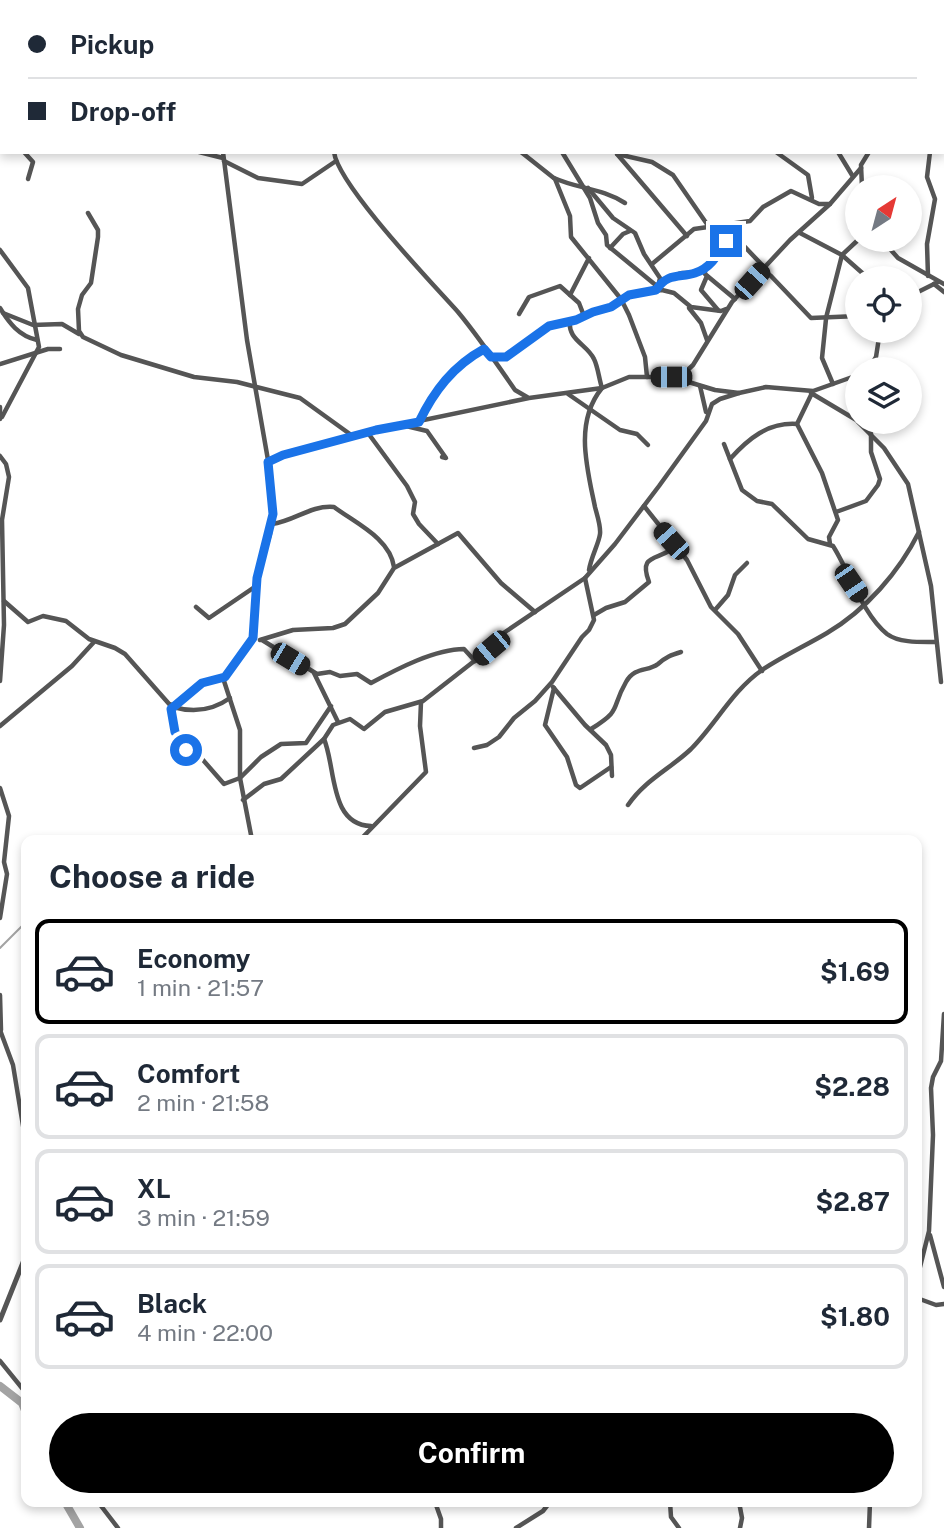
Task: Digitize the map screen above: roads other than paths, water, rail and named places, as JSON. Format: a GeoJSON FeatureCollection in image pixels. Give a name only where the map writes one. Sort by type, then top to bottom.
{"type":"FeatureCollection","features":[{"type":"Feature","properties":{"kind":"street"},"geometry":{"type":"LineString","coordinates":[[26,154],[33,162],[29,179]]}},
{"type":"Feature","properties":{"kind":"street"},"geometry":{"type":"LineString","coordinates":[[524,154],[566,184],[595,188],[625,203]]}},
{"type":"Feature","properties":{"kind":"street"},"geometry":{"type":"LineString","coordinates":[[563,154],[586,187],[613,218],[636,234],[652,264],[658,287]]}},
{"type":"Feature","properties":{"kind":"street"},"geometry":{"type":"LineString","coordinates":[[617,154],[687,236]]}},
{"type":"Feature","properties":{"kind":"street"},"geometry":{"type":"LineString","coordinates":[[620,154],[652,162],[673,175],[709,227]]}},
{"type":"Feature","properties":{"kind":"street"},"geometry":{"type":"LineString","coordinates":[[779,154],[808,175],[809,194],[812,199]]}},
{"type":"Feature","properties":{"kind":"street"},"geometry":{"type":"LineString","coordinates":[[839,154],[851,175]]}},
{"type":"Feature","properties":{"kind":"street"},"geometry":{"type":"LineString","coordinates":[[853,175],[861,168],[868,154]]}},
{"type":"Feature","properties":{"kind":"street"},"geometry":{"type":"LineString","coordinates":[[928,276],[927,244],[935,199],[927,177],[930,154]]}},
{"type":"Feature","properties":{"kind":"street"},"geometry":{"type":"LineString","coordinates":[[223,157],[258,178],[302,184],[334,155],[362,201],[459,314],[515,390],[529,398]]}},
{"type":"Feature","properties":{"kind":"street"},"geometry":{"type":"LineString","coordinates":[[223,157],[247,340],[268,462],[272,524],[257,586],[253,638],[225,677],[224,684],[240,730],[240,778],[251,835]]}},
{"type":"Feature","properties":{"kind":"street"},"geometry":{"type":"LineString","coordinates":[[861,168],[861,175]]}},
{"type":"Feature","properties":{"kind":"street"},"geometry":{"type":"LineString","coordinates":[[554,177],[570,218],[571,237],[589,258],[599,276],[621,299],[638,336],[645,357],[647,377]]}},
{"type":"Feature","properties":{"kind":"street"},"geometry":{"type":"LineString","coordinates":[[678,378],[693,365],[735,299],[830,204],[845,185]]}},
{"type":"Feature","properties":{"kind":"street"},"geometry":{"type":"LineString","coordinates":[[586,187],[610,248],[658,287],[674,293],[687,305],[701,323],[707,340]]}},
{"type":"Feature","properties":{"kind":"street"},"geometry":{"type":"LineString","coordinates":[[652,264],[694,229],[753,220],[764,207],[791,191],[819,204],[830,204]]}},
{"type":"Feature","properties":{"kind":"street"},"geometry":{"type":"LineString","coordinates":[[80,335],[78,309],[82,295],[91,283],[98,237],[98,230],[88,213]]}},
{"type":"Feature","properties":{"kind":"street"},"geometry":{"type":"LineString","coordinates":[[726,226],[809,317],[845,317]]}},
{"type":"Feature","properties":{"kind":"street"},"geometry":{"type":"LineString","coordinates":[[610,248],[623,234],[630,231]]}},
{"type":"Feature","properties":{"kind":"street"},"geometry":{"type":"LineString","coordinates":[[799,233],[842,255],[854,266]]}},
{"type":"Feature","properties":{"kind":"street"},"geometry":{"type":"LineString","coordinates":[[491,357],[506,357],[549,326],[611,307],[632,294],[658,287],[678,274],[692,274],[705,268],[718,256],[726,241],[735,236]]}},
{"type":"Feature","properties":{"kind":"street"},"geometry":{"type":"LineString","coordinates":[[0,250],[28,288],[39,347],[1,418]]}},
{"type":"Feature","properties":{"kind":"street"},"geometry":{"type":"LineString","coordinates":[[833,385],[822,358],[825,310],[845,252]]}},
{"type":"Feature","properties":{"kind":"street"},"geometry":{"type":"LineString","coordinates":[[893,252],[898,258],[939,283],[944,292]]}},
{"type":"Feature","properties":{"kind":"street"},"geometry":{"type":"LineString","coordinates":[[570,295],[589,258]]}},
{"type":"Feature","properties":{"kind":"street"},"geometry":{"type":"LineString","coordinates":[[705,268],[707,276],[735,299]]}},
{"type":"Feature","properties":{"kind":"street"},"geometry":{"type":"LineString","coordinates":[[707,276],[701,289],[719,311]]}},
{"type":"Feature","properties":{"kind":"street"},"geometry":{"type":"LineString","coordinates":[[922,291],[939,283]]}},
{"type":"Feature","properties":{"kind":"street"},"geometry":{"type":"LineString","coordinates":[[519,314],[530,297],[560,286],[579,303],[584,316]]}},
{"type":"Feature","properties":{"kind":"street"},"geometry":{"type":"LineString","coordinates":[[687,305],[719,311],[727,309]]}},
{"type":"Feature","properties":{"kind":"street"},"geometry":{"type":"LineString","coordinates":[[2,310],[33,325],[62,324],[96,345],[135,360],[203,379],[257,387],[308,402],[354,437]]}},
{"type":"Feature","properties":{"kind":"street"},"geometry":{"type":"LineString","coordinates":[[2,310],[13,327],[28,338],[37,340]]}},
{"type":"Feature","properties":{"kind":"street"},"geometry":{"type":"LineString","coordinates":[[570,320],[569,329],[593,358],[602,387],[588,410],[585,461],[600,531],[589,571]]}},
{"type":"Feature","properties":{"kind":"street"},"geometry":{"type":"LineString","coordinates":[[0,365],[48,349],[60,349]]}},
{"type":"Feature","properties":{"kind":"street"},"geometry":{"type":"LineString","coordinates":[[419,422],[430,398],[455,369],[484,349]]}},
{"type":"Feature","properties":{"kind":"street"},"geometry":{"type":"LineString","coordinates":[[268,462],[283,455],[368,433],[529,398],[602,387],[629,377],[678,378],[700,386],[739,393]]}},
{"type":"Feature","properties":{"kind":"street"},"geometry":{"type":"LineString","coordinates":[[243,800],[264,785],[281,779],[324,739],[338,722],[350,719],[364,729],[385,712],[421,702],[475,662],[505,632],[585,578],[644,506],[707,416],[713,403],[766,387],[810,392],[845,380]]}},
{"type":"Feature","properties":{"kind":"street"},"geometry":{"type":"LineString","coordinates":[[700,386],[707,416]]}},
{"type":"Feature","properties":{"kind":"street"},"geometry":{"type":"LineString","coordinates":[[512,402],[515,390]]}},
{"type":"Feature","properties":{"kind":"street"},"geometry":{"type":"LineString","coordinates":[[810,392],[845,414]]}},
{"type":"Feature","properties":{"kind":"street"},"geometry":{"type":"LineString","coordinates":[[810,392],[797,424],[822,473],[836,512],[838,520],[829,537],[830,544],[864,604],[891,636],[935,642]]}},
{"type":"Feature","properties":{"kind":"street"},"geometry":{"type":"LineString","coordinates":[[566,393],[625,433],[637,434],[648,445]]}},
{"type":"Feature","properties":{"kind":"street"},"geometry":{"type":"LineString","coordinates":[[0,407],[1,418]]}},
{"type":"Feature","properties":{"kind":"street"},"geometry":{"type":"LineString","coordinates":[[730,459],[746,441],[780,424],[797,424]]}},
{"type":"Feature","properties":{"kind":"street"},"geometry":{"type":"LineString","coordinates":[[402,425],[427,431],[446,457],[442,457]]}},
{"type":"Feature","properties":{"kind":"street"},"geometry":{"type":"LineString","coordinates":[[368,433],[407,486],[415,502],[413,514],[419,524],[438,544]]}},
{"type":"Feature","properties":{"kind":"street"},"geometry":{"type":"LineString","coordinates":[[836,512],[866,501],[878,485],[880,479],[871,452],[871,434]]}},
{"type":"Feature","properties":{"kind":"street"},"geometry":{"type":"LineString","coordinates":[[872,434],[904,475],[913,500],[933,602],[941,682]]}},
{"type":"Feature","properties":{"kind":"street"},"geometry":{"type":"LineString","coordinates":[[724,444],[743,490],[759,502],[772,504],[808,539],[830,544]]}},
{"type":"Feature","properties":{"kind":"street"},"geometry":{"type":"LineString","coordinates":[[0,456],[6,464],[9,477],[2,520],[1,574],[4,601],[0,681]]}},
{"type":"Feature","properties":{"kind":"street"},"geometry":{"type":"LineString","coordinates":[[644,506],[676,545],[715,610],[738,634],[762,671]]}},
{"type":"Feature","properties":{"kind":"street"},"geometry":{"type":"LineString","coordinates":[[272,524],[291,520],[309,509],[334,507],[378,538],[396,567]]}},
{"type":"Feature","properties":{"kind":"street"},"geometry":{"type":"LineString","coordinates":[[628,805],[639,789],[692,748],[738,691],[789,652],[835,628],[864,604],[892,575],[919,532]]}},
{"type":"Feature","properties":{"kind":"street"},"geometry":{"type":"LineString","coordinates":[[260,640],[293,630],[333,628],[345,624],[378,593],[396,567],[458,533],[462,534],[501,583],[535,612]]}},
{"type":"Feature","properties":{"kind":"street"},"geometry":{"type":"LineString","coordinates":[[593,616],[635,596],[649,582],[645,564],[656,556],[671,551],[676,545]]}},
{"type":"Feature","properties":{"kind":"street"},"geometry":{"type":"LineString","coordinates":[[715,610],[728,595],[735,575],[747,563]]}},
{"type":"Feature","properties":{"kind":"street"},"geometry":{"type":"LineString","coordinates":[[474,748],[487,745],[499,737],[514,718],[552,686],[593,625],[585,578]]}},
{"type":"Feature","properties":{"kind":"street"},"geometry":{"type":"LineString","coordinates":[[196,607],[211,618],[257,586]]}},
{"type":"Feature","properties":{"kind":"street"},"geometry":{"type":"LineString","coordinates":[[4,601],[27,622],[43,616],[66,621],[94,642],[125,654],[169,705],[198,711],[218,706],[230,698]]}},
{"type":"Feature","properties":{"kind":"street"},"geometry":{"type":"LineString","coordinates":[[253,638],[313,673],[338,722]]}},
{"type":"Feature","properties":{"kind":"street"},"geometry":{"type":"LineString","coordinates":[[0,726],[72,666],[94,642]]}},
{"type":"Feature","properties":{"kind":"street"},"geometry":{"type":"LineString","coordinates":[[313,673],[330,672],[340,676],[357,674],[372,683],[399,667],[449,650],[464,649],[475,662]]}},
{"type":"Feature","properties":{"kind":"street"},"geometry":{"type":"LineString","coordinates":[[591,729],[615,713],[625,683],[632,675],[640,669],[656,666],[663,657],[681,652]]}},
{"type":"Feature","properties":{"kind":"street"},"geometry":{"type":"LineString","coordinates":[[174,706],[202,683],[225,677]]}},
{"type":"Feature","properties":{"kind":"street"},"geometry":{"type":"LineString","coordinates":[[552,686],[606,745],[611,755],[612,776]]}},
{"type":"Feature","properties":{"kind":"street"},"geometry":{"type":"LineString","coordinates":[[552,686],[545,724],[567,757],[576,785],[580,788],[611,767]]}},
{"type":"Feature","properties":{"kind":"street"},"geometry":{"type":"LineString","coordinates":[[324,739],[330,754],[336,795],[355,822],[358,835],[372,826],[426,772],[420,726],[421,702]]}},
{"type":"Feature","properties":{"kind":"street"},"geometry":{"type":"LineString","coordinates":[[174,706],[175,732],[185,749],[193,751],[203,760],[223,784],[240,778],[261,757],[281,744],[306,743],[331,706]]}},
{"type":"Feature","properties":{"kind":"street"},"geometry":{"type":"LineString","coordinates":[[0,788],[9,812],[4,862],[7,874],[0,918]]}},
{"type":"Feature","properties":{"kind":"street"},"geometry":{"type":"LineString","coordinates":[[355,822],[362,826],[372,826]]}},
{"type":"Feature","properties":{"kind":"street"},"geometry":{"type":"LineString","coordinates":[[0,995],[0,1030],[13,1065],[21,1114]]}},
{"type":"Feature","properties":{"kind":"street"},"geometry":{"type":"LineString","coordinates":[[922,1259],[929,1231],[933,1135],[931,1088],[941,1060],[944,1014]]}},
{"type":"Feature","properties":{"kind":"street"},"geometry":{"type":"LineString","coordinates":[[929,1231],[944,1287]]}},
{"type":"Feature","properties":{"kind":"street"},"geometry":{"type":"LineString","coordinates":[[0,1320],[21,1268]]}},
{"type":"Feature","properties":{"kind":"street"},"geometry":{"type":"LineString","coordinates":[[922,1300],[936,1306],[944,1304]]}},
{"type":"Feature","properties":{"kind":"street"},"geometry":{"type":"LineString","coordinates":[[0,1361],[21,1387]]}},
{"type":"Feature","properties":{"kind":"street"},"geometry":{"type":"LineString","coordinates":[[102,1507],[118,1528]]}},
{"type":"Feature","properties":{"kind":"street"},"geometry":{"type":"LineString","coordinates":[[437,1507],[441,1528]]}},
{"type":"Feature","properties":{"kind":"street"},"geometry":{"type":"LineString","coordinates":[[516,1528],[546,1507]]}},
{"type":"Feature","properties":{"kind":"street"},"geometry":{"type":"LineString","coordinates":[[670,1507],[671,1517],[679,1528]]}},
{"type":"Feature","properties":{"kind":"street"},"geometry":{"type":"LineString","coordinates":[[740,1507],[740,1528]]}},
{"type":"Feature","properties":{"kind":"street"},"geometry":{"type":"LineString","coordinates":[[869,1528],[870,1507]]}},
{"type":"Feature","properties":{"kind":"waterway"},"geometry":{"type":"LineString","coordinates":[[0,948],[21,927]]}},
{"type":"Feature","properties":{"kind":"waterway"},"geometry":{"type":"LineString","coordinates":[[0,1386],[21,1402]]}},
{"type":"Feature","properties":{"kind":"waterway"},"geometry":{"type":"LineString","coordinates":[[68,1507],[80,1528]]}}]}
